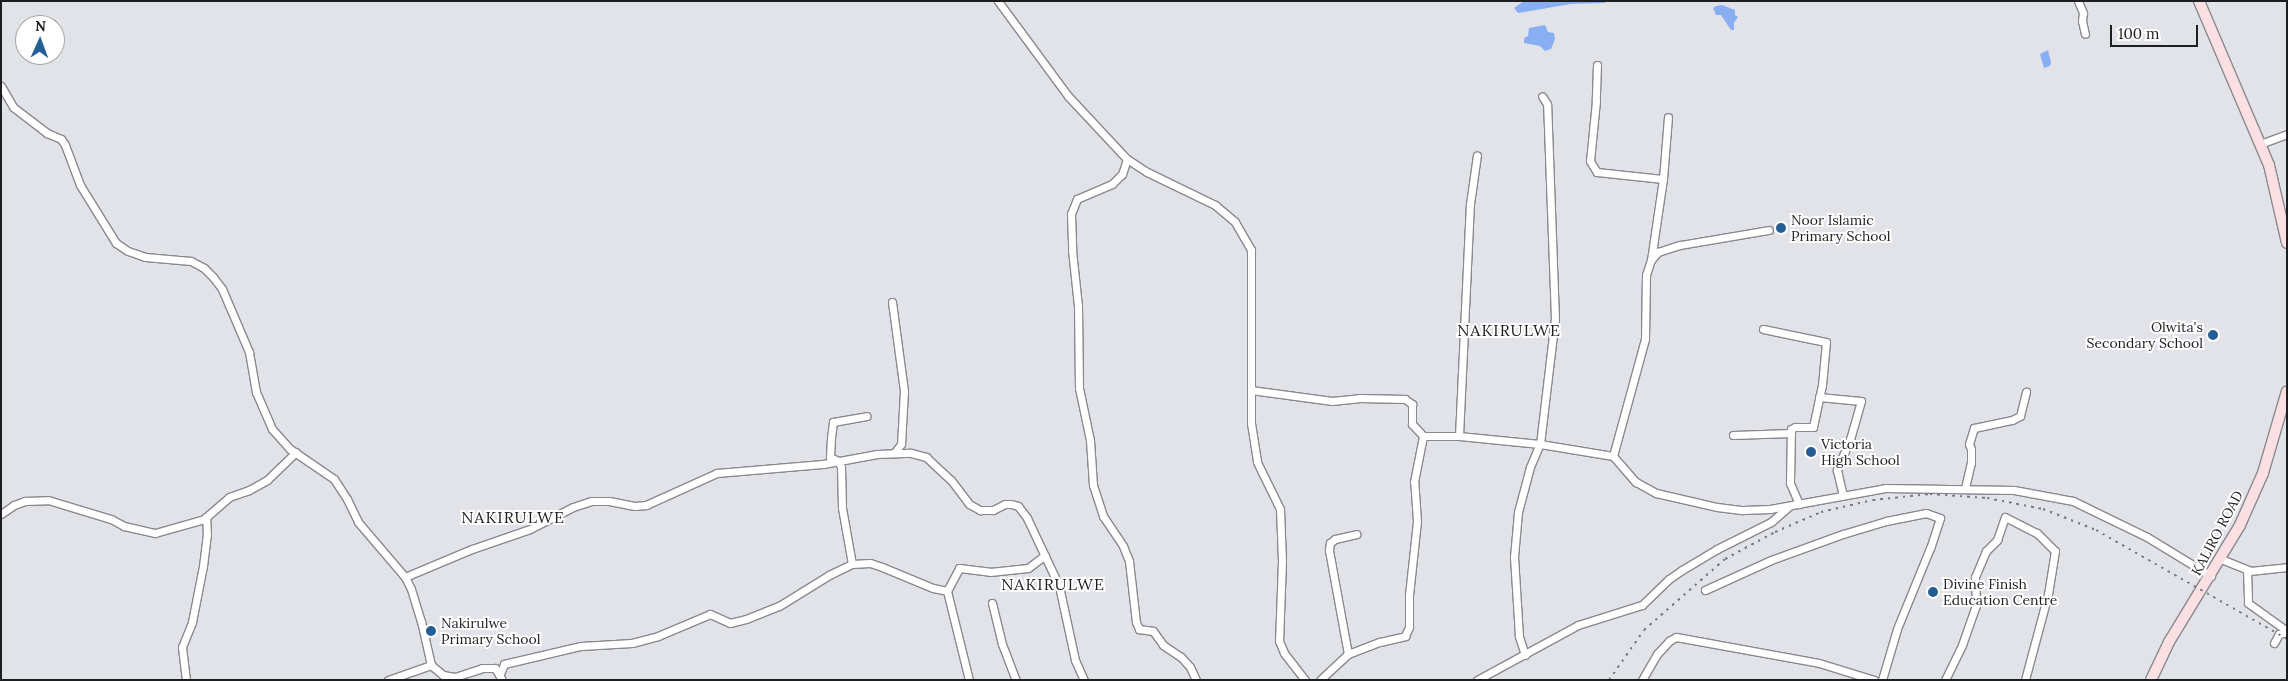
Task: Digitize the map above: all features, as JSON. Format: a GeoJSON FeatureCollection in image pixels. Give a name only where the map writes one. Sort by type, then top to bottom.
{"type":"FeatureCollection","features":[{"type":"Feature","properties":{"kind":"main road"},"geometry":{"type":"LineString","coordinates":[[2199,1],[2274,181],[2287,243]]}},
{"type":"Feature","properties":{"kind":"main road","name":"KALIRO ROAD"},"geometry":{"type":"LineString","coordinates":[[2151,680],[2169,642],[2212,576],[2240,525],[2263,473],[2284,410],[2287,391]]}},
{"type":"Feature","properties":{"kind":"street"},"geometry":{"type":"LineString","coordinates":[[998,1],[1068,96],[1127,159],[1147,172],[1215,205],[1235,222],[1251,250],[1251,423],[1257,462],[1280,509],[1282,561],[1279,641],[1284,653],[1305,680]]}},
{"type":"Feature","properties":{"kind":"street"},"geometry":{"type":"LineString","coordinates":[[2078,1],[2085,34]]}},
{"type":"Feature","properties":{"kind":"street"},"geometry":{"type":"LineString","coordinates":[[1597,65],[1596,101],[1590,161],[1597,172],[1664,179]]}},
{"type":"Feature","properties":{"kind":"street"},"geometry":{"type":"LineString","coordinates":[[1,86],[13,107],[47,133],[61,139],[80,185],[116,243],[128,251],[145,257],[191,261],[204,268],[213,276],[222,289],[249,352],[256,392],[272,429],[296,452],[334,479],[347,499],[358,522],[405,577],[411,589],[421,621],[431,665],[443,674],[455,677],[482,668],[495,668],[501,677]]}},
{"type":"Feature","properties":{"kind":"street"},"geometry":{"type":"LineString","coordinates":[[1525,655],[1519,636],[1514,557],[1518,512],[1530,467],[1540,444],[1554,319],[1547,104],[1542,96]]}},
{"type":"Feature","properties":{"kind":"street"},"geometry":{"type":"LineString","coordinates":[[1613,456],[1645,339],[1646,275],[1651,260],[1664,179],[1668,117]]}},
{"type":"Feature","properties":{"kind":"street"},"geometry":{"type":"LineString","coordinates":[[2260,144],[2287,134]]}},
{"type":"Feature","properties":{"kind":"street"},"geometry":{"type":"LineString","coordinates":[[1459,436],[1470,204],[1477,155]]}},
{"type":"Feature","properties":{"kind":"street"},"geometry":{"type":"LineString","coordinates":[[1127,159],[1122,174],[1112,184],[1077,199],[1071,214],[1072,250],[1078,314],[1079,388],[1090,440],[1094,486],[1103,516],[1124,546],[1129,561],[1136,622],[1139,628],[1152,631],[1163,644],[1181,657],[1190,667],[1196,680]]}},
{"type":"Feature","properties":{"kind":"street"},"geometry":{"type":"LineString","coordinates":[[1651,260],[1658,252],[1680,245],[1769,230]]}},
{"type":"Feature","properties":{"kind":"street"},"geometry":{"type":"LineString","coordinates":[[892,302],[904,391],[901,444],[895,452]]}},
{"type":"Feature","properties":{"kind":"street"},"geometry":{"type":"LineString","coordinates":[[1763,329],[1826,342],[1813,427],[1795,427],[1791,429],[1790,483],[1799,504]]}},
{"type":"Feature","properties":{"kind":"street"},"geometry":{"type":"LineString","coordinates":[[1251,390],[1332,401],[1359,398],[1405,399],[1412,404],[1412,424],[1423,436],[1459,436],[1540,444],[1613,456],[1636,482],[1656,493],[1743,510],[1790,506],[1885,488],[2014,490],[2073,501],[2147,537],[2212,576]]}},
{"type":"Feature","properties":{"kind":"street"},"geometry":{"type":"LineString","coordinates":[[1965,488],[1971,463],[1969,444],[1974,428],[2012,420],[2020,416],[2026,392]]}},
{"type":"Feature","properties":{"kind":"street"},"geometry":{"type":"LineString","coordinates":[[1819,397],[1861,401],[1850,439],[1837,470],[1843,495]]}},
{"type":"Feature","properties":{"kind":"street"},"geometry":{"type":"LineString","coordinates":[[852,564],[842,508],[841,467],[838,461],[830,457],[833,422],[866,416]]}},
{"type":"Feature","properties":{"kind":"street"},"geometry":{"type":"LineString","coordinates":[[1733,435],[1791,433]]}},
{"type":"Feature","properties":{"kind":"street"},"geometry":{"type":"LineString","coordinates":[[1320,680],[1348,654],[1380,642],[1406,636],[1409,627],[1409,595],[1417,522],[1414,482],[1423,436]]}},
{"type":"Feature","properties":{"kind":"street"},"geometry":{"type":"LineString","coordinates":[[1,514],[14,505],[25,501],[48,500],[111,519],[124,526],[155,533],[180,528],[206,517],[229,496],[249,490],[267,480],[296,452]]}},
{"type":"Feature","properties":{"kind":"street"},"geometry":{"type":"LineString","coordinates":[[405,577],[472,549],[530,529],[573,507],[591,501],[609,501],[635,506],[646,504],[717,473],[823,464],[895,452],[911,453],[926,457],[951,480],[970,504],[980,510],[993,510],[1005,504],[1018,506],[1028,518],[1059,586],[1075,660],[1084,680]]}},
{"type":"Feature","properties":{"kind":"street"},"geometry":{"type":"LineString","coordinates":[[1477,680],[1578,625],[1642,604],[1676,574],[1717,549],[1771,522],[1790,506]]}},
{"type":"Feature","properties":{"kind":"street"},"geometry":{"type":"LineString","coordinates":[[1706,590],[1771,560],[1842,534],[1886,521],[1926,513],[1940,518],[1930,548],[1897,629],[1882,680]]}},
{"type":"Feature","properties":{"kind":"street"},"geometry":{"type":"LineString","coordinates":[[1945,680],[1962,645],[1976,605],[1975,577],[1986,551],[1997,540],[2005,516],[2037,533],[2055,551],[2048,594],[2025,680]]}},
{"type":"Feature","properties":{"kind":"street"},"geometry":{"type":"LineString","coordinates":[[186,680],[182,647],[192,622],[203,566],[207,535],[206,517]]}},
{"type":"Feature","properties":{"kind":"street"},"geometry":{"type":"LineString","coordinates":[[1348,654],[1329,550],[1330,543],[1335,539],[1356,534]]}},
{"type":"Feature","properties":{"kind":"street"},"geometry":{"type":"LineString","coordinates":[[969,680],[947,591],[958,568],[990,572],[1028,568],[1045,555]]}},
{"type":"Feature","properties":{"kind":"street"},"geometry":{"type":"LineString","coordinates":[[2221,560],[2247,570],[2260,571],[2287,567]]}},
{"type":"Feature","properties":{"kind":"street"},"geometry":{"type":"LineString","coordinates":[[501,677],[504,664],[581,646],[632,643],[658,636],[710,614],[730,623],[746,619],[779,606],[829,574],[852,564],[876,565],[947,591]]}},
{"type":"Feature","properties":{"kind":"street"},"geometry":{"type":"LineString","coordinates":[[2247,570],[2248,603],[2287,632]]}},
{"type":"Feature","properties":{"kind":"street"},"geometry":{"type":"LineString","coordinates":[[992,603],[1002,644],[1016,680]]}},
{"type":"Feature","properties":{"kind":"street"},"geometry":{"type":"LineString","coordinates":[[2274,643],[2279,634],[2287,632]]}},
{"type":"Feature","properties":{"kind":"street"},"geometry":{"type":"LineString","coordinates":[[1642,680],[1657,654],[1676,637],[1819,663],[1874,680]]}},
{"type":"Feature","properties":{"kind":"street"},"geometry":{"type":"LineString","coordinates":[[388,680],[431,665]]}},
{"type":"Feature","properties":{"kind":"water"},"geometry":{"type":"Polygon","coordinates":[[[1524,1],[1606,1],[1605,3],[1571,4],[1518,13],[1514,8],[1524,1]]]}},
{"type":"Feature","properties":{"kind":"water"},"geometry":{"type":"Polygon","coordinates":[[[1722,5],[1735,10],[1735,15],[1738,17],[1734,23],[1734,30],[1731,30],[1721,15],[1716,15],[1713,8],[1722,5]]]}},
{"type":"Feature","properties":{"kind":"water"},"geometry":{"type":"Polygon","coordinates":[[[1545,25],[1548,32],[1554,33],[1555,39],[1551,49],[1545,51],[1540,46],[1524,43],[1524,38],[1528,36],[1529,28],[1545,25]]]}},
{"type":"Feature","properties":{"kind":"water"},"geometry":{"type":"Polygon","coordinates":[[[2048,50],[2051,62],[2050,66],[2044,68],[2040,54],[2048,50]]]}},
{"type":"Feature","properties":{"kind":"railway"},"geometry":{"type":"LineString","coordinates":[[1609,680],[1644,630],[1725,559],[1775,532],[1821,512],[1873,500],[1930,494],[1987,498],[2043,509],[2096,530],[2287,639]]}},
{"type":"Feature","properties":{"kind":"place","name":"Noor Islamic Primary School"},"geometry":{"type":"Point","coordinates":[1781,228]}},
{"type":"Feature","properties":{"kind":"place","name":"Olwita's Secondary School"},"geometry":{"type":"Point","coordinates":[2213,335]}},
{"type":"Feature","properties":{"kind":"place","name":"Victoria High School"},"geometry":{"type":"Point","coordinates":[1811,452]}},
{"type":"Feature","properties":{"kind":"place","name":"Divine Finish Education Centre"},"geometry":{"type":"Point","coordinates":[1933,592]}},
{"type":"Feature","properties":{"kind":"place","name":"Nakirulwe Primary School"},"geometry":{"type":"Point","coordinates":[431,631]}},
{"type":"Feature","properties":{"kind":"district","name":"NAKIRULWE"},"geometry":{"type":"Point","coordinates":[1509,330]}},
{"type":"Feature","properties":{"kind":"district","name":"NAKIRULWE"},"geometry":{"type":"Point","coordinates":[513,517]}},
{"type":"Feature","properties":{"kind":"district","name":"NAKIRULWE"},"geometry":{"type":"Point","coordinates":[1053,584]}}]}
